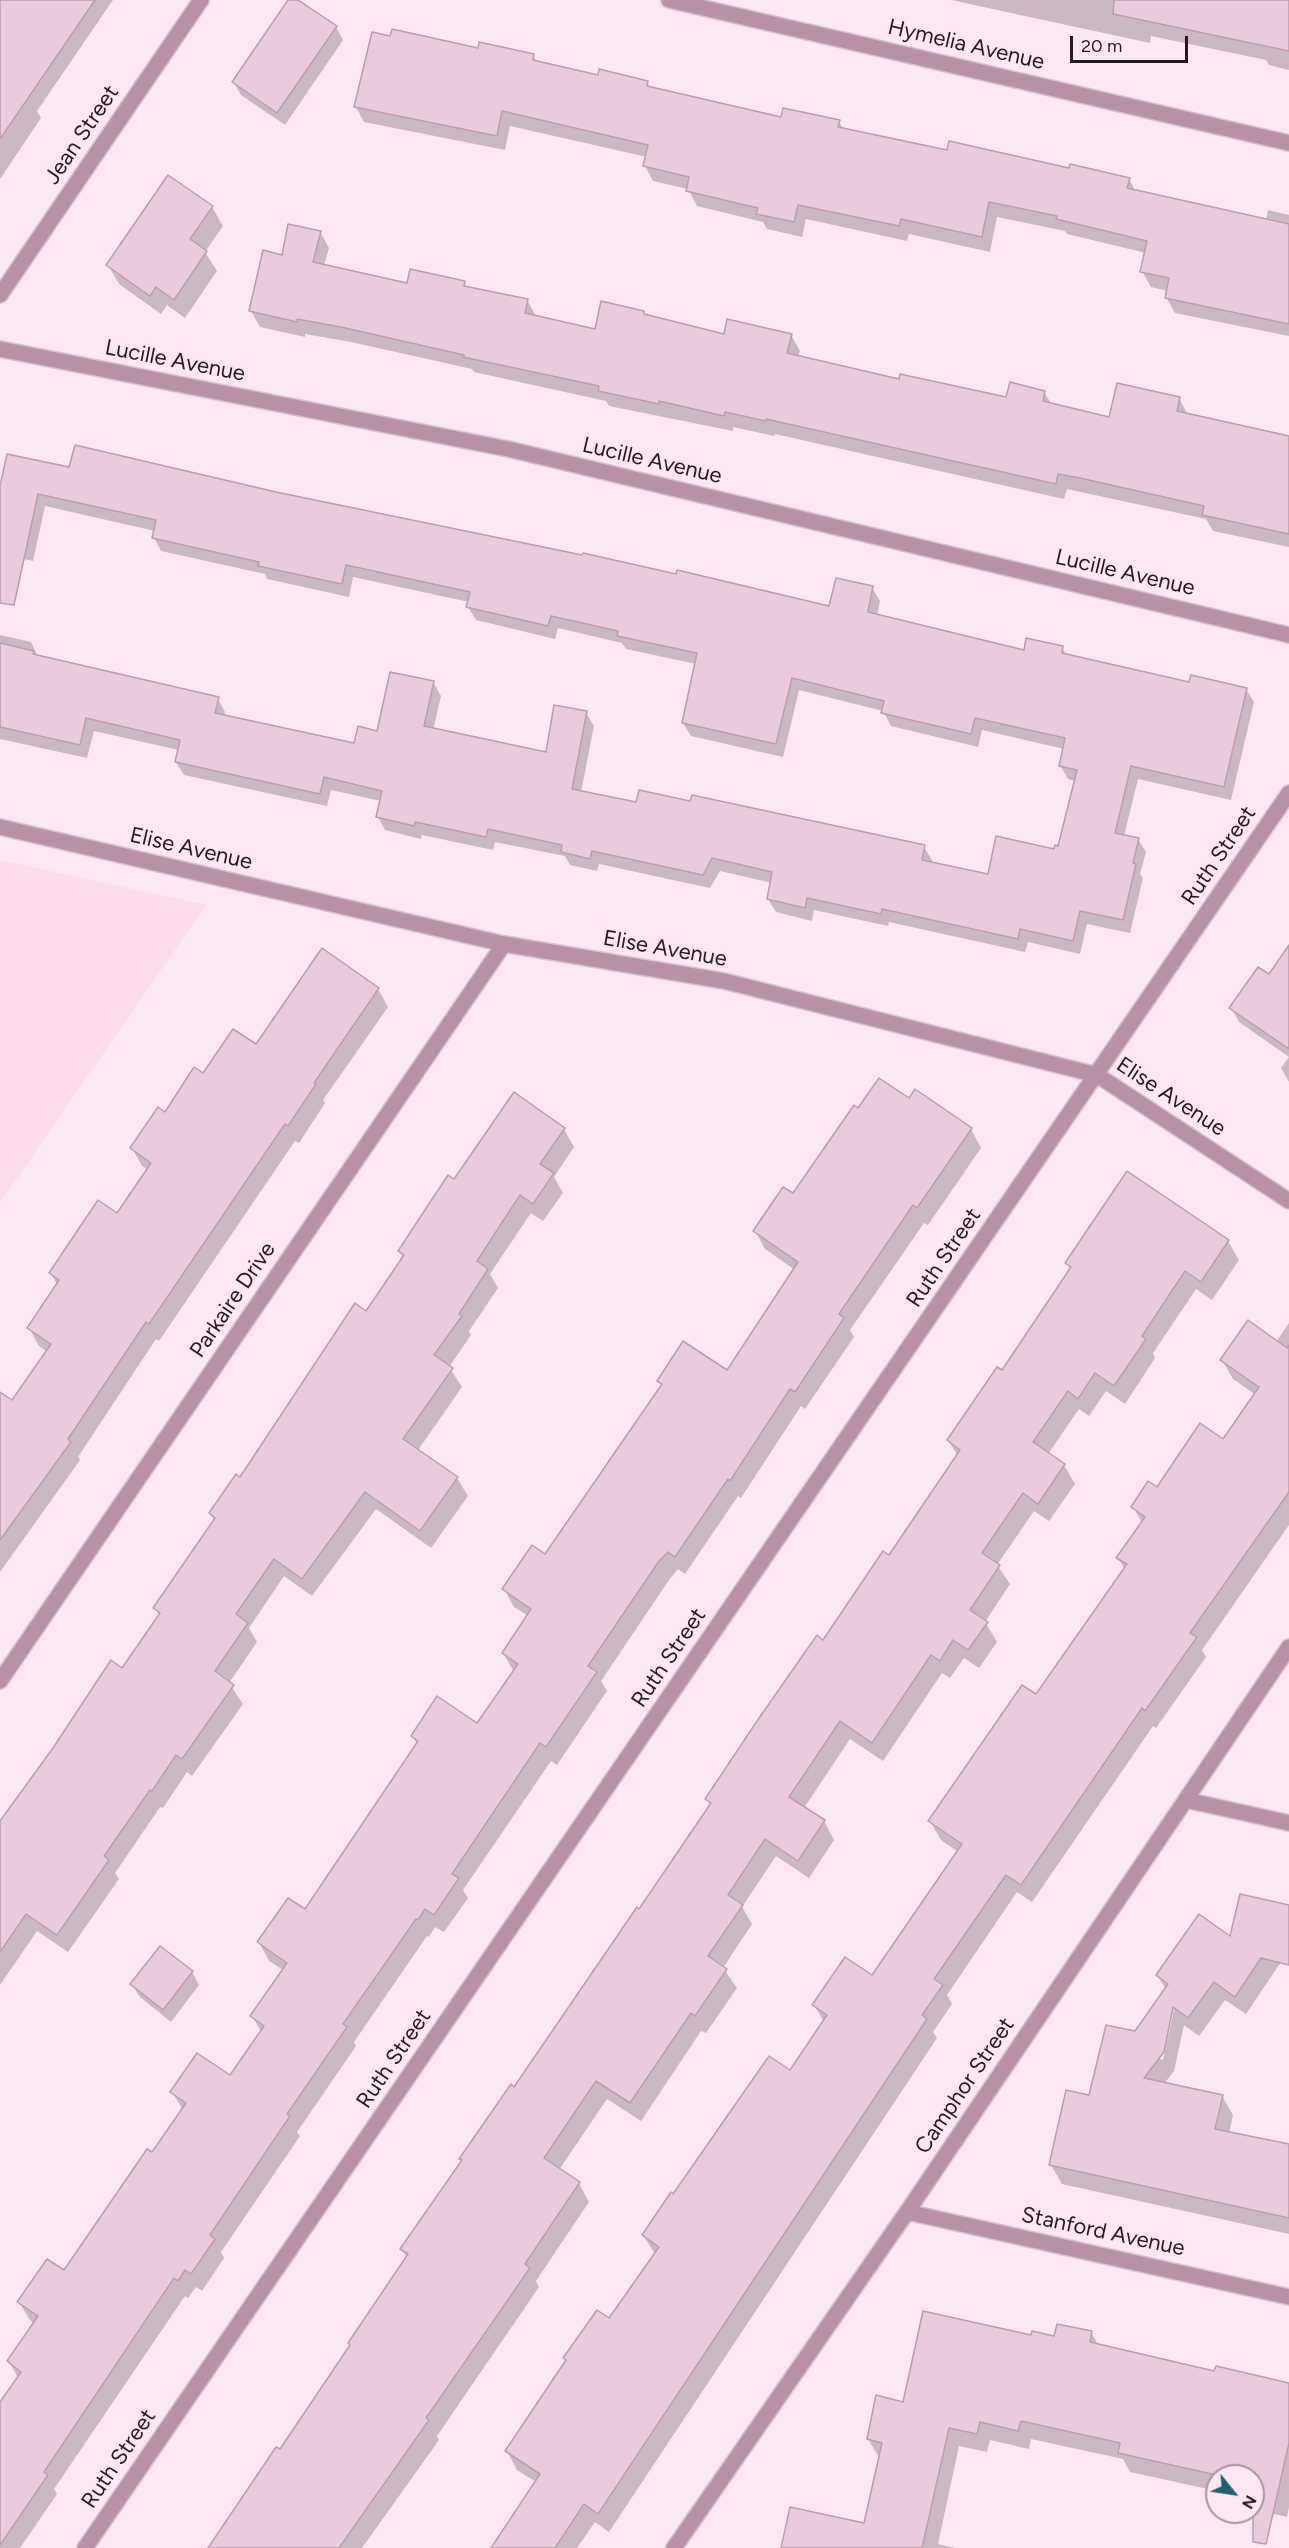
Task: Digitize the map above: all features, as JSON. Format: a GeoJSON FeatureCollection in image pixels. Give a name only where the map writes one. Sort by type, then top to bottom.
{"type":"FeatureCollection","features":[{"type":"Feature","properties":{"kind":"street","name":"Jean Street"},"geometry":{"type":"LineString","coordinates":[[0,295],[201,0]]}},
{"type":"Feature","properties":{"kind":"street","name":"Hymelia Avenue"},"geometry":{"type":"LineString","coordinates":[[669,0],[1289,143]]}},
{"type":"Feature","properties":{"kind":"street","name":"Lucille Avenue"},"geometry":{"type":"LineString","coordinates":[[0,349],[507,449],[1289,635]]}},
{"type":"Feature","properties":{"kind":"street","name":"Ruth Street"},"geometry":{"type":"LineString","coordinates":[[85,2548],[1289,793]]}},
{"type":"Feature","properties":{"kind":"street","name":"Elise Avenue"},"geometry":{"type":"LineString","coordinates":[[0,827],[504,944],[724,981],[1097,1076],[1289,1201]]}},
{"type":"Feature","properties":{"kind":"street","name":"Parkaire Drive"},"geometry":{"type":"LineString","coordinates":[[0,1681],[504,944]]}},
{"type":"Feature","properties":{"kind":"street","name":"Camphor Street"},"geometry":{"type":"LineString","coordinates":[[674,2548],[907,2212],[1289,1647]]}},
{"type":"Feature","properties":{"kind":"street"},"geometry":{"type":"LineString","coordinates":[[1186,1800],[1289,1823]]}},
{"type":"Feature","properties":{"kind":"street","name":"Stanford Avenue"},"geometry":{"type":"LineString","coordinates":[[907,2212],[1289,2297]]}},
{"type":"Feature","properties":{"kind":"shaded area"},"geometry":{"type":"Polygon","coordinates":[[[0,860],[206,905],[0,1203],[0,860]]]}},
{"type":"Feature","properties":{"kind":"building"},"geometry":{"type":"Polygon","coordinates":[[[0,0],[95,0],[0,139],[0,0]]]}},
{"type":"Feature","properties":{"kind":"building"},"geometry":{"type":"Polygon","coordinates":[[[288,0],[298,0],[337,26],[277,113],[232,82],[288,0]]]}},
{"type":"Feature","properties":{"kind":"building"},"geometry":{"type":"Polygon","coordinates":[[[1114,0],[1289,0],[1289,51],[1113,14],[1114,0]]]}},
{"type":"Feature","properties":{"kind":"building"},"geometry":{"type":"Polygon","coordinates":[[[392,29],[478,48],[479,42],[534,54],[533,60],[598,75],[599,69],[648,81],[647,86],[781,117],[783,108],[840,120],[838,127],[947,150],[949,141],[1069,168],[1070,164],[1130,178],[1127,188],[1289,224],[1289,324],[1165,298],[1169,278],[1140,272],[1147,241],[1056,219],[1057,216],[989,202],[982,237],[901,219],[899,226],[798,205],[794,222],[756,214],[758,208],[686,191],[689,177],[643,166],[648,145],[502,111],[497,136],[354,107],[372,32],[390,36],[392,29]]]}},
{"type":"Feature","properties":{"kind":"building"},"geometry":{"type":"Polygon","coordinates":[[[168,175],[213,206],[190,239],[207,251],[174,300],[156,287],[150,296],[106,265],[168,175]]]}},
{"type":"Feature","properties":{"kind":"building"},"geometry":{"type":"Polygon","coordinates":[[[288,224],[321,231],[313,262],[407,283],[410,269],[465,281],[464,286],[528,299],[525,313],[595,329],[601,301],[724,334],[727,319],[792,334],[787,353],[899,379],[900,374],[1006,397],[1010,382],[1045,391],[1043,401],[1109,417],[1117,383],[1180,397],[1177,411],[1289,436],[1289,534],[1202,515],[1204,506],[1080,478],[1058,474],[1056,484],[766,419],[766,421],[725,412],[724,416],[659,401],[659,404],[598,391],[599,386],[463,357],[464,355],[341,327],[297,319],[297,322],[249,311],[263,250],[282,255],[288,224]]]}},
{"type":"Feature","properties":{"kind":"building"},"geometry":{"type":"Polygon","coordinates":[[[75,445],[276,492],[582,555],[583,553],[676,574],[677,570],[829,606],[836,578],[873,586],[868,612],[1024,650],[1026,638],[1063,646],[1062,653],[1189,682],[1191,675],[1247,688],[1224,787],[1131,766],[1115,833],[1139,838],[1133,863],[1136,864],[1123,920],[1080,911],[1073,941],[1020,929],[1018,939],[882,909],[881,914],[807,898],[805,908],[767,899],[772,872],[712,858],[703,875],[592,851],[590,859],[561,852],[562,845],[488,829],[486,837],[415,822],[414,826],[376,817],[382,791],[324,777],[320,794],[175,762],[180,740],[86,718],[80,745],[0,727],[0,643],[34,651],[33,654],[219,697],[215,713],[354,743],[358,726],[377,731],[390,672],[434,681],[424,726],[546,752],[554,705],[587,711],[572,789],[636,802],[639,790],[690,801],[692,795],[925,845],[922,860],[988,874],[996,836],[1054,849],[1055,845],[1058,846],[1077,770],[1059,766],[1065,738],[975,718],[971,734],[881,713],[884,701],[792,678],[776,744],[682,723],[697,653],[617,636],[618,631],[551,616],[548,626],[466,607],[470,592],[346,565],[342,584],[258,566],[259,562],[152,538],[156,520],[38,494],[14,605],[0,603],[0,486],[7,454],[69,467],[75,445]]]}},
{"type":"Feature","properties":{"kind":"building"},"geometry":{"type":"Polygon","coordinates":[[[1289,945],[1289,1049],[1229,1008],[1258,967],[1269,974],[1289,945]]]}},
{"type":"Feature","properties":{"kind":"building"},"geometry":{"type":"Polygon","coordinates":[[[322,948],[379,988],[314,1083],[316,1084],[288,1126],[285,1124],[149,1324],[146,1322],[68,1439],[71,1442],[0,1540],[0,1392],[12,1400],[51,1344],[27,1328],[59,1280],[49,1273],[98,1200],[117,1213],[151,1163],[130,1148],[158,1107],[165,1112],[194,1067],[203,1073],[233,1029],[256,1044],[322,948]]]}},
{"type":"Feature","properties":{"kind":"building"},"geometry":{"type":"Polygon","coordinates":[[[879,1078],[909,1098],[915,1089],[972,1128],[917,1208],[913,1205],[839,1314],[844,1318],[795,1392],[790,1389],[730,1481],[728,1479],[675,1557],[668,1552],[659,1561],[588,1666],[597,1672],[546,1747],[540,1743],[452,1874],[459,1878],[434,1915],[425,1909],[418,1920],[416,1919],[343,2024],[347,2027],[287,2114],[290,2116],[210,2235],[215,2239],[191,2274],[185,2270],[178,2281],[174,2278],[44,2472],[48,2475],[0,2545],[0,2402],[21,2372],[7,2361],[38,2316],[17,2302],[47,2259],[64,2270],[147,2149],[152,2152],[186,2103],[170,2092],[197,2053],[230,2075],[264,2026],[250,2016],[287,1963],[257,1942],[288,1898],[305,1909],[418,1741],[411,1736],[437,1696],[477,1723],[518,1664],[502,1653],[531,1609],[502,1589],[532,1545],[545,1554],[662,1384],[657,1381],[683,1341],[727,1370],[798,1262],[753,1231],[783,1187],[793,1193],[854,1105],[858,1108],[879,1078]]]}},
{"type":"Feature","properties":{"kind":"building"},"geometry":{"type":"Polygon","coordinates":[[[514,1092],[565,1128],[540,1164],[554,1173],[533,1204],[520,1195],[477,1261],[488,1269],[459,1314],[462,1316],[434,1355],[453,1368],[403,1439],[458,1477],[420,1531],[365,1492],[302,1579],[274,1559],[236,1614],[248,1623],[215,1671],[234,1685],[182,1759],[176,1755],[152,1791],[150,1790],[104,1856],[109,1860],[57,1935],[26,1914],[0,1952],[0,1821],[53,1748],[111,1660],[122,1668],[160,1613],[153,1608],[215,1518],[209,1513],[236,1474],[240,1477],[355,1303],[366,1311],[404,1255],[398,1251],[448,1175],[454,1179],[514,1092]]]}},
{"type":"Feature","properties":{"kind":"building"},"geometry":{"type":"Polygon","coordinates":[[[1127,1171],[1229,1240],[1201,1282],[1185,1271],[1142,1336],[1146,1339],[1114,1386],[1095,1373],[1078,1399],[1068,1391],[1033,1442],[1065,1464],[1038,1504],[1023,1493],[982,1553],[1000,1565],[970,1610],[988,1622],[968,1650],[953,1640],[940,1661],[931,1655],[872,1743],[840,1721],[789,1797],[825,1820],[798,1861],[765,1839],[728,1895],[743,1905],[708,1956],[727,1969],[695,2016],[691,2013],[630,2103],[596,2081],[544,2158],[580,2182],[525,2264],[530,2268],[426,2418],[429,2420],[339,2548],[208,2548],[276,2447],[280,2449],[350,2345],[348,2343],[408,2254],[400,2249],[462,2160],[459,2159],[511,2084],[514,2087],[711,1803],[705,1799],[755,1724],[817,1635],[823,1640],[883,1551],[889,1555],[960,1450],[947,1440],[997,1367],[1002,1370],[1071,1267],[1065,1263],[1127,1171]]]}},
{"type":"Feature","properties":{"kind":"building"},"geometry":{"type":"Polygon","coordinates":[[[1248,1320],[1287,1348],[1289,1345],[1289,1492],[1190,1633],[1197,1637],[1145,1711],[1142,1708],[1021,1885],[1006,1875],[934,1979],[943,1985],[922,2015],[927,2019],[598,2514],[584,2504],[555,2548],[491,2548],[540,2474],[505,2451],[566,2360],[563,2358],[597,2310],[609,2318],[659,2247],[642,2235],[769,2056],[790,2070],[827,2015],[812,2005],[845,1957],[872,1975],[962,1844],[928,1821],[1022,1685],[1036,1694],[1127,1564],[1116,1558],[1145,1517],[1131,1507],[1148,1481],[1157,1487],[1200,1423],[1223,1439],[1259,1387],[1220,1360],[1248,1320]]]}},
{"type":"Feature","properties":{"kind":"building"},"geometry":{"type":"Polygon","coordinates":[[[1240,1894],[1289,1905],[1289,1965],[1261,1958],[1235,1997],[1214,1982],[1188,2018],[1173,2007],[1164,2052],[1144,2078],[1223,2095],[1215,2129],[1289,2144],[1289,2218],[1049,2165],[1066,2090],[1089,2095],[1106,2025],[1135,2031],[1168,1984],[1156,1975],[1199,1914],[1230,1936],[1240,1894]]]}},
{"type":"Feature","properties":{"kind":"building"},"geometry":{"type":"Polygon","coordinates":[[[160,1946],[193,1971],[163,2010],[130,1984],[160,1946]]]}},
{"type":"Feature","properties":{"kind":"building"},"geometry":{"type":"Polygon","coordinates":[[[923,2311],[1031,2335],[1032,2331],[1054,2336],[1057,2324],[1092,2331],[1090,2342],[1214,2371],[1216,2366],[1289,2383],[1289,2443],[1266,2544],[1253,2542],[1253,2524],[1265,2524],[1265,2464],[1205,2464],[1205,2472],[1118,2453],[1120,2443],[1021,2421],[1018,2431],[980,2422],[977,2434],[949,2428],[922,2548],[781,2548],[790,2507],[864,2523],[882,2443],[867,2439],[876,2395],[903,2402],[923,2311]]]}}]}
